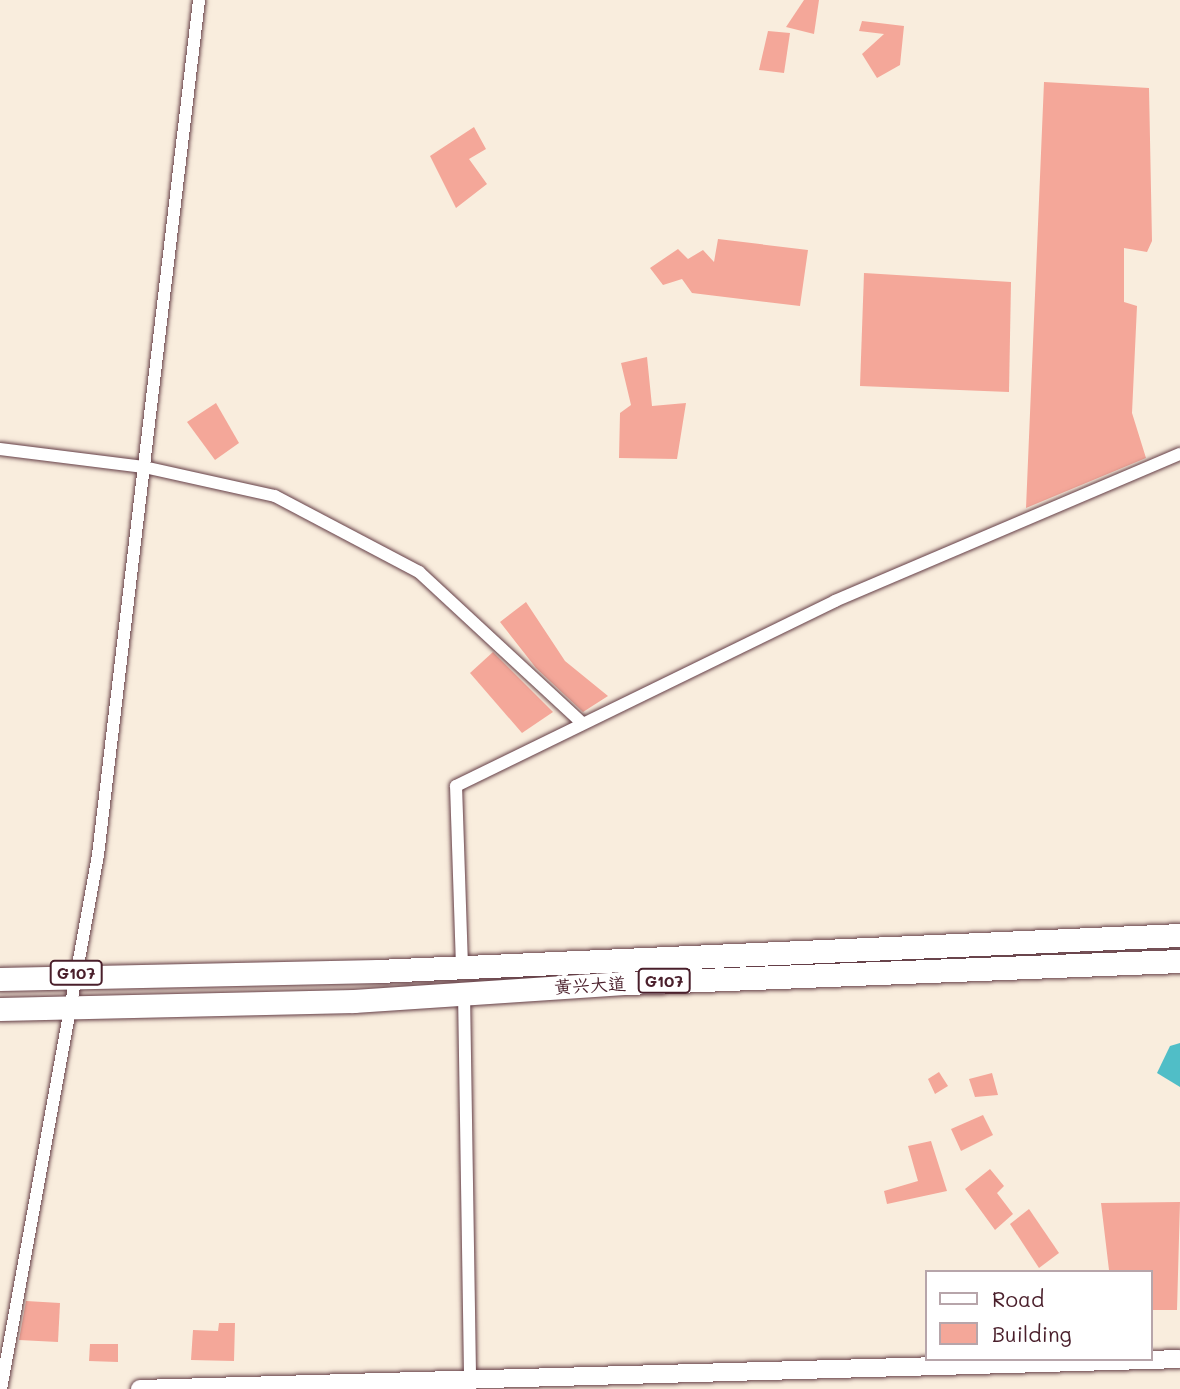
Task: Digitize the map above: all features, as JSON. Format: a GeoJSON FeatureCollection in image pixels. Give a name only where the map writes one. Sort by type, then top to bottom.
{"type":"FeatureCollection","features":[{"type":"Feature","properties":{"kind":"highway","name":"黄兴大道"},"geometry":{"type":"LineString","coordinates":[[0,979],[78,973],[211,973],[462,966],[1180,935]]}},
{"type":"Feature","properties":{"kind":"highway","name":"黄兴大道"},"geometry":{"type":"LineString","coordinates":[[0,1009],[212,1006],[464,992],[1180,961]]}},
{"type":"Feature","properties":{"kind":"highway"},"geometry":{"type":"LineString","coordinates":[[211,973],[193,990],[212,1006]]}},
{"type":"Feature","properties":{"kind":"street"},"geometry":{"type":"LineString","coordinates":[[1,1389],[78,973],[144,467],[199,0]]}},
{"type":"Feature","properties":{"kind":"street"},"geometry":{"type":"LineString","coordinates":[[0,449],[144,467],[275,496],[419,572],[582,723]]}},
{"type":"Feature","properties":{"kind":"street"},"geometry":{"type":"LineString","coordinates":[[462,966],[456,786],[835,601],[1180,454]]}},
{"type":"Feature","properties":{"kind":"street"},"geometry":{"type":"LineString","coordinates":[[464,992],[470,1386]]}},
{"type":"Feature","properties":{"kind":"street"},"geometry":{"type":"LineString","coordinates":[[1152,1360],[1180,1359]]}},
{"type":"Feature","properties":{"kind":"street"},"geometry":{"type":"LineString","coordinates":[[140,1389],[470,1386],[1127,1361]]}},
{"type":"Feature","properties":{"kind":"water"},"geometry":{"type":"Polygon","coordinates":[[[1180,1043],[1180,1087],[1157,1073],[1170,1046],[1180,1043]]]}},
{"type":"Feature","properties":{"kind":"building"},"geometry":{"type":"Polygon","coordinates":[[[804,0],[819,0],[814,34],[786,27],[804,0]]]}},
{"type":"Feature","properties":{"kind":"building"},"geometry":{"type":"Polygon","coordinates":[[[862,21],[904,26],[900,65],[877,78],[862,54],[884,34],[859,31],[862,21]]]}},
{"type":"Feature","properties":{"kind":"building"},"geometry":{"type":"Polygon","coordinates":[[[768,31],[790,33],[784,73],[759,70],[768,31]]]}},
{"type":"Feature","properties":{"kind":"building"},"geometry":{"type":"Polygon","coordinates":[[[1044,82],[1149,88],[1152,241],[1147,252],[1124,248],[1124,302],[1137,306],[1132,413],[1146,458],[1026,508],[1044,82]]]}},
{"type":"Feature","properties":{"kind":"building"},"geometry":{"type":"Polygon","coordinates":[[[474,127],[486,149],[469,159],[487,184],[456,208],[430,156],[474,127]]]}},
{"type":"Feature","properties":{"kind":"building"},"geometry":{"type":"Polygon","coordinates":[[[718,239],[808,250],[800,306],[692,293],[682,279],[663,285],[650,268],[678,249],[688,259],[703,250],[714,262],[718,239]]]}},
{"type":"Feature","properties":{"kind":"building"},"geometry":{"type":"Polygon","coordinates":[[[864,273],[1011,282],[1009,392],[860,386],[864,273]]]}},
{"type":"Feature","properties":{"kind":"building"},"geometry":{"type":"Polygon","coordinates":[[[647,357],[652,406],[686,403],[677,459],[619,458],[620,413],[631,405],[621,363],[647,357]]]}},
{"type":"Feature","properties":{"kind":"building"},"geometry":{"type":"Polygon","coordinates":[[[216,403],[239,443],[215,460],[187,422],[216,403]]]}},
{"type":"Feature","properties":{"kind":"building"},"geometry":{"type":"Polygon","coordinates":[[[526,602],[565,661],[608,696],[583,712],[536,668],[500,622],[526,602]]]}},
{"type":"Feature","properties":{"kind":"building"},"geometry":{"type":"Polygon","coordinates":[[[493,652],[553,712],[522,733],[470,673],[493,652]]]}},
{"type":"Feature","properties":{"kind":"building"},"geometry":{"type":"Polygon","coordinates":[[[939,1072],[948,1086],[935,1094],[928,1079],[939,1072]]]}},
{"type":"Feature","properties":{"kind":"building"},"geometry":{"type":"Polygon","coordinates":[[[992,1073],[998,1095],[975,1097],[969,1079],[992,1073]]]}},
{"type":"Feature","properties":{"kind":"building"},"geometry":{"type":"Polygon","coordinates":[[[983,1115],[993,1135],[961,1151],[951,1129],[983,1115]]]}},
{"type":"Feature","properties":{"kind":"building"},"geometry":{"type":"Polygon","coordinates":[[[931,1141],[947,1191],[887,1204],[884,1191],[918,1181],[908,1146],[931,1141]]]}},
{"type":"Feature","properties":{"kind":"building"},"geometry":{"type":"Polygon","coordinates":[[[990,1169],[1004,1186],[997,1193],[1013,1214],[995,1230],[965,1189],[990,1169]]]}},
{"type":"Feature","properties":{"kind":"building"},"geometry":{"type":"Polygon","coordinates":[[[1180,1202],[1177,1310],[1152,1310],[1152,1270],[1109,1270],[1101,1203],[1180,1202]]]}},
{"type":"Feature","properties":{"kind":"building"},"geometry":{"type":"Polygon","coordinates":[[[1029,1209],[1059,1253],[1039,1268],[1010,1224],[1029,1209]]]}},
{"type":"Feature","properties":{"kind":"building"},"geometry":{"type":"Polygon","coordinates":[[[26,1301],[60,1303],[58,1342],[19,1340],[26,1301]]]}},
{"type":"Feature","properties":{"kind":"building"},"geometry":{"type":"Polygon","coordinates":[[[219,1323],[235,1323],[234,1361],[191,1360],[193,1330],[218,1331],[219,1323]]]}},
{"type":"Feature","properties":{"kind":"building"},"geometry":{"type":"Polygon","coordinates":[[[90,1344],[118,1344],[118,1362],[89,1361],[90,1344]]]}}]}
